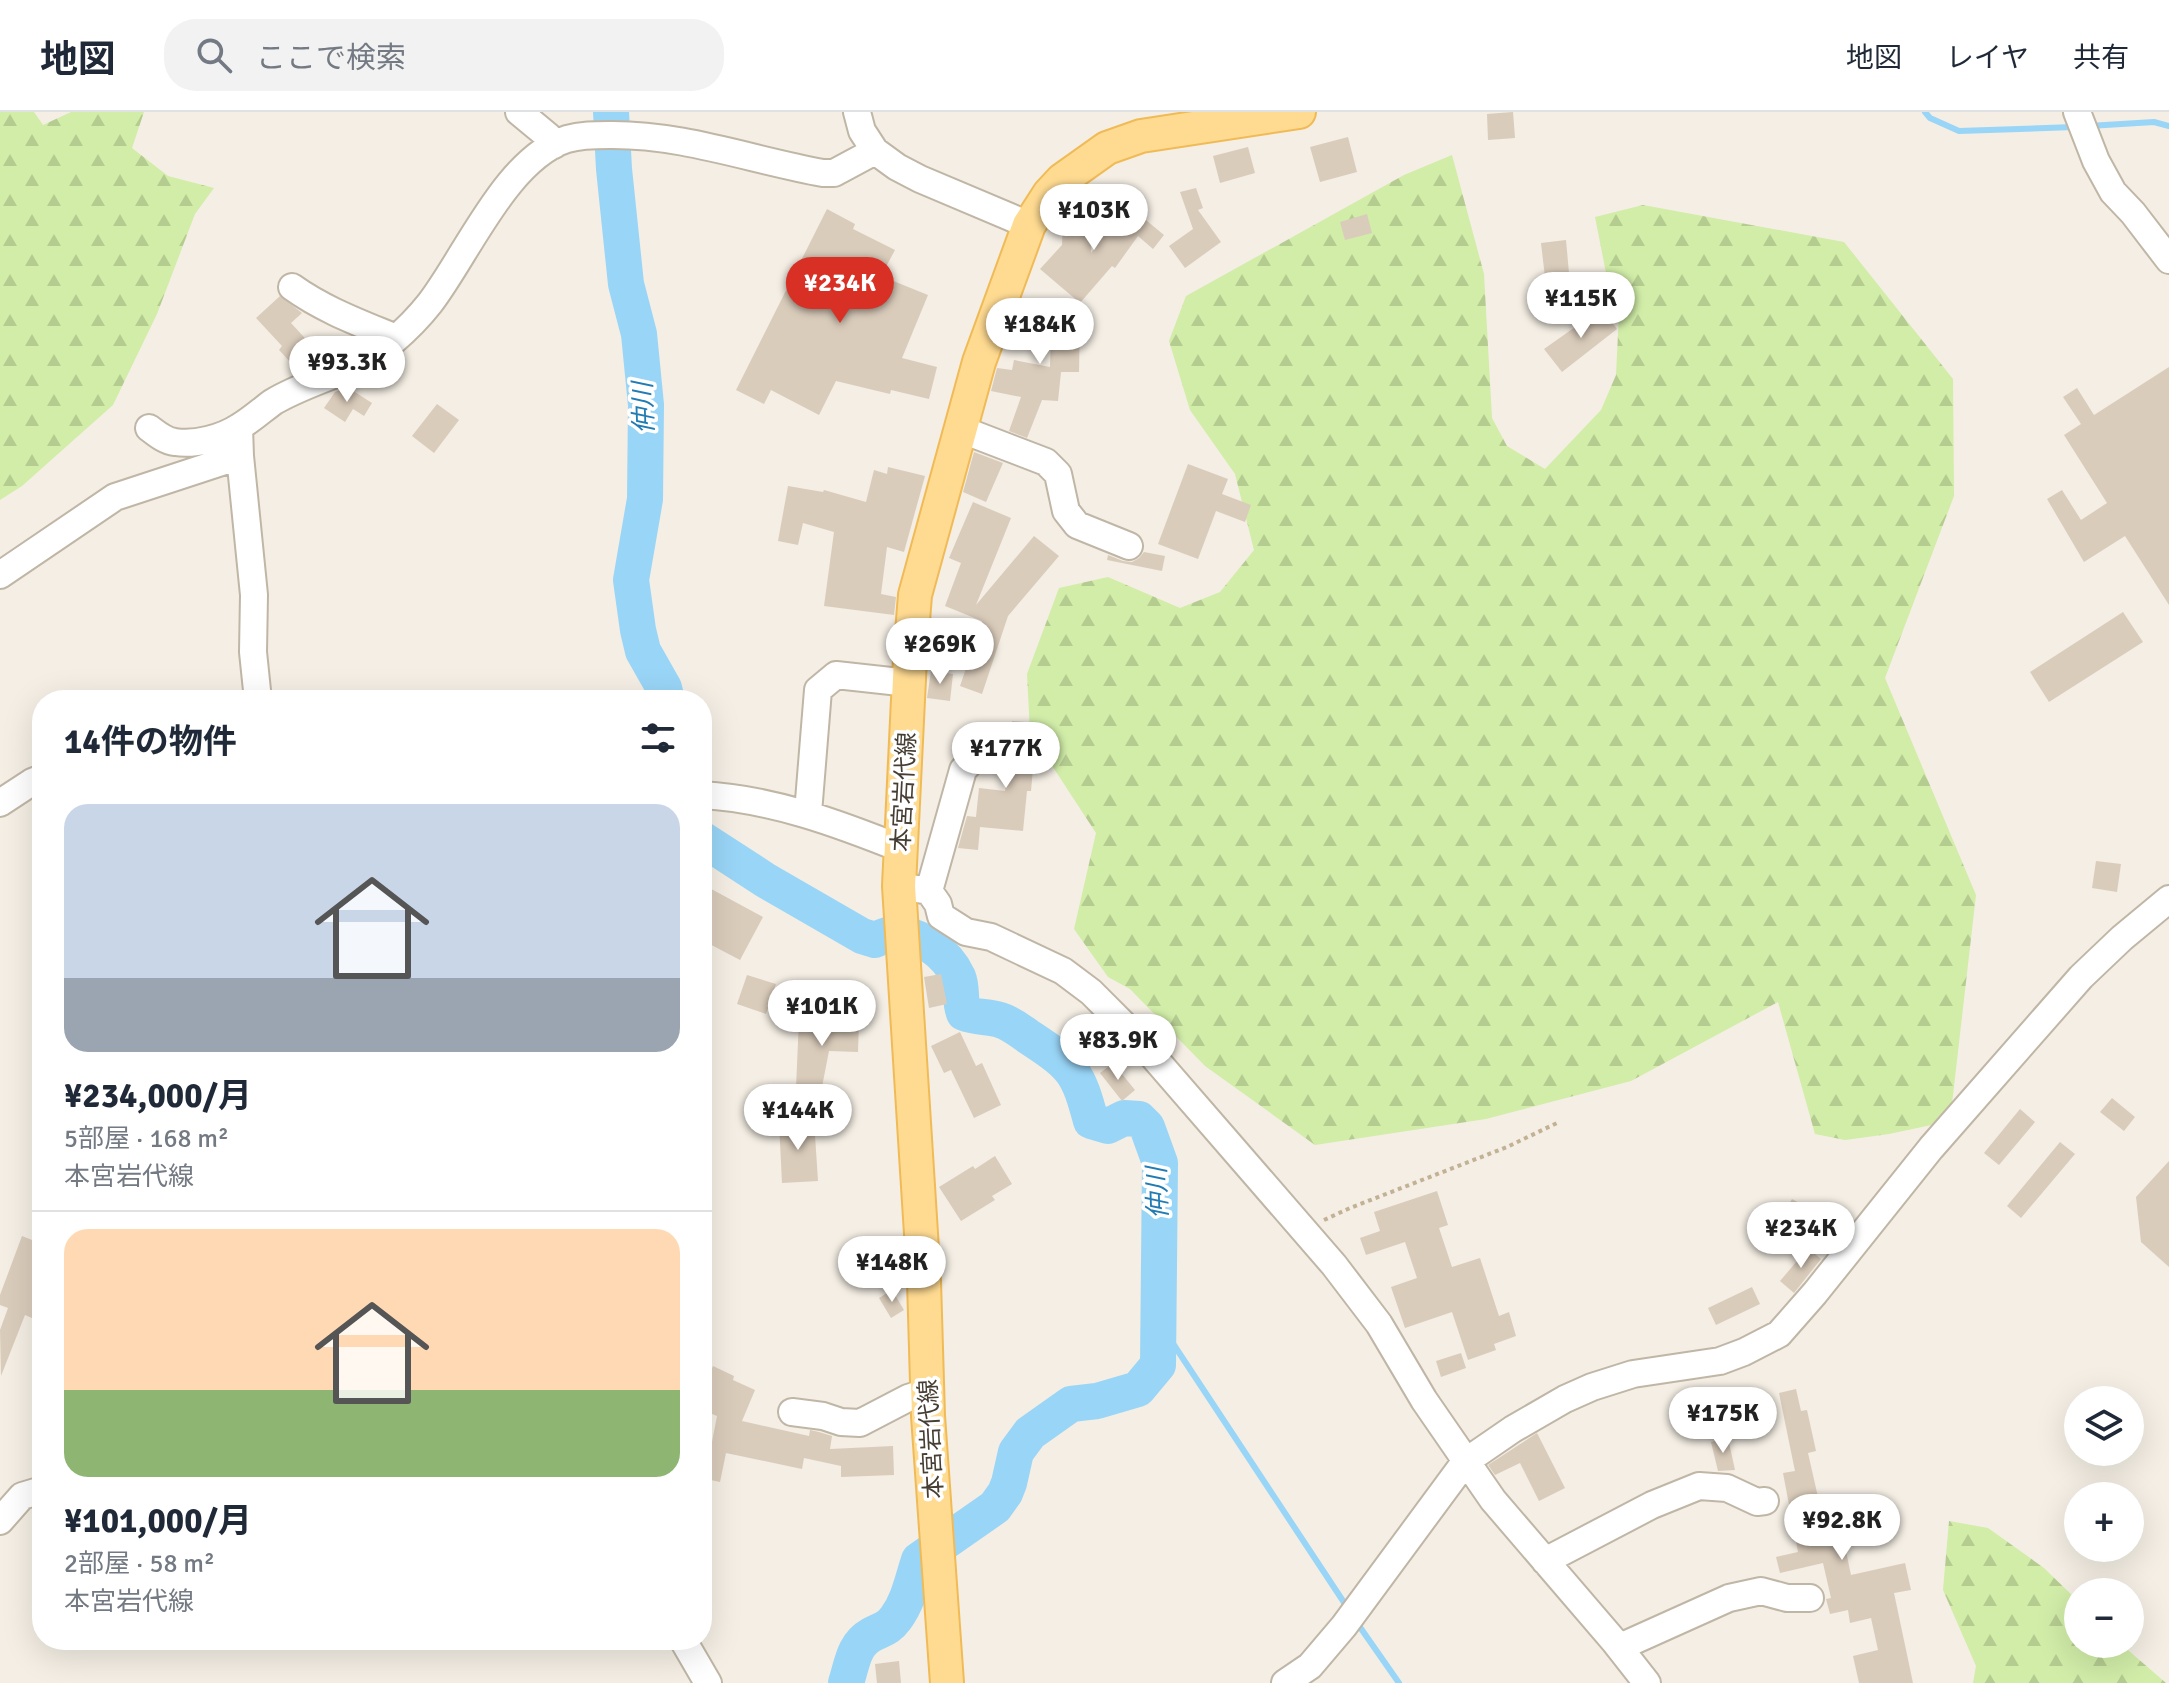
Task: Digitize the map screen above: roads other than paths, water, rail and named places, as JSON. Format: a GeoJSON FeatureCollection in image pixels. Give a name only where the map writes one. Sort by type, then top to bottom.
{"type":"FeatureCollection","features":[{"type":"Feature","properties":{"kind":"main road","name":"本宮岩代線"},"geometry":{"type":"LineString","coordinates":[[947,1683],[927,1392],[924,1281],[909,1040],[914,888],[902,849],[915,595],[979,362],[1035,213],[1062,180],[1107,148],[1165,131],[1299,112]]}},
{"type":"Feature","properties":{"kind":"street"},"geometry":{"type":"LineString","coordinates":[[519,112],[548,136],[554,145]]}},
{"type":"Feature","properties":{"kind":"street"},"geometry":{"type":"LineString","coordinates":[[857,112],[862,131],[875,151],[897,167],[1029,225]]}},
{"type":"Feature","properties":{"kind":"street"},"geometry":{"type":"LineString","coordinates":[[2077,112],[2096,161],[2113,192],[2169,260]]}},
{"type":"Feature","properties":{"kind":"street"},"geometry":{"type":"LineString","coordinates":[[149,428],[174,442],[220,436],[239,428],[292,391],[371,358],[429,304],[474,233],[510,184],[539,154],[567,139],[585,135],[641,135],[689,142],[823,173],[834,173],[875,151]]}},
{"type":"Feature","properties":{"kind":"street"},"geometry":{"type":"LineString","coordinates":[[292,287],[329,311],[396,338]]}},
{"type":"Feature","properties":{"kind":"street"},"geometry":{"type":"LineString","coordinates":[[239,428],[254,595],[253,652],[257,690]]}},
{"type":"Feature","properties":{"kind":"street"},"geometry":{"type":"LineString","coordinates":[[960,429],[1046,462],[1058,474],[1066,511],[1077,525],[1129,546]]}},
{"type":"Feature","properties":{"kind":"street"},"geometry":{"type":"LineString","coordinates":[[0,575],[115,497],[240,456]]}},
{"type":"Feature","properties":{"kind":"street"},"geometry":{"type":"LineString","coordinates":[[808,813],[818,690],[836,675],[909,683]]}},
{"type":"Feature","properties":{"kind":"street"},"geometry":{"type":"LineString","coordinates":[[991,755],[974,758],[963,770],[914,888],[938,904],[941,916],[953,925],[966,932],[991,937],[1063,971],[1091,992],[1138,1039],[1334,1265],[1379,1324],[1424,1400],[1493,1500],[1620,1647],[1647,1683]]}},
{"type":"Feature","properties":{"kind":"street"},"geometry":{"type":"LineString","coordinates":[[0,803],[32,782]]}},
{"type":"Feature","properties":{"kind":"street"},"geometry":{"type":"LineString","coordinates":[[712,796],[760,802],[808,813],[902,849]]}},
{"type":"Feature","properties":{"kind":"street"},"geometry":{"type":"LineString","coordinates":[[1285,1683],[1310,1666],[1344,1626],[1465,1462],[1513,1429],[1592,1387],[1633,1374],[1720,1361],[1779,1334],[1931,1148],[2081,977],[2169,899]]}},
{"type":"Feature","properties":{"kind":"street"},"geometry":{"type":"LineString","coordinates":[[792,1412],[860,1423],[908,1398],[927,1392]]}},
{"type":"Feature","properties":{"kind":"street"},"geometry":{"type":"LineString","coordinates":[[1545,1561],[1652,1505],[1699,1486],[1727,1488],[1757,1502],[1765,1501]]}},
{"type":"Feature","properties":{"kind":"street"},"geometry":{"type":"LineString","coordinates":[[0,1521],[22,1496],[32,1493]]}},
{"type":"Feature","properties":{"kind":"street"},"geometry":{"type":"LineString","coordinates":[[1620,1647],[1729,1598],[1761,1591],[1787,1598],[1810,1598]]}},
{"type":"Feature","properties":{"kind":"street"},"geometry":{"type":"LineString","coordinates":[[689,1650],[708,1683]]}},
{"type":"Feature","properties":{"kind":"waterway","name":"仲川"},"geometry":{"type":"LineString","coordinates":[[611,112],[626,284],[639,334],[646,405],[645,499],[631,580],[643,651],[664,690]]}},
{"type":"Feature","properties":{"kind":"waterway"},"geometry":{"type":"LineString","coordinates":[[1925,112],[1930,118],[1959,131],[2074,127]]}},
{"type":"Feature","properties":{"kind":"waterway"},"geometry":{"type":"LineString","coordinates":[[2089,126],[2154,122],[2169,126]]}},
{"type":"Feature","properties":{"kind":"waterway","name":"仲川"},"geometry":{"type":"LineString","coordinates":[[712,846],[862,936],[875,940],[888,935],[903,935],[932,946],[947,960],[958,977],[964,1013],[1009,1024],[1057,1056],[1077,1081],[1091,1121],[1108,1126],[1124,1118],[1139,1119],[1147,1127],[1160,1163],[1158,1365],[1138,1389],[1097,1401],[1071,1404],[1030,1433],[1016,1452],[1009,1483],[995,1507],[919,1560],[910,1590],[896,1618],[860,1644],[846,1683]]}},
{"type":"Feature","properties":{"kind":"waterway"},"geometry":{"type":"LineString","coordinates":[[1158,1365],[1168,1336],[1347,1607]]}},
{"type":"Feature","properties":{"kind":"waterway"},"geometry":{"type":"LineString","coordinates":[[1355,1620],[1399,1683]]}}]}
